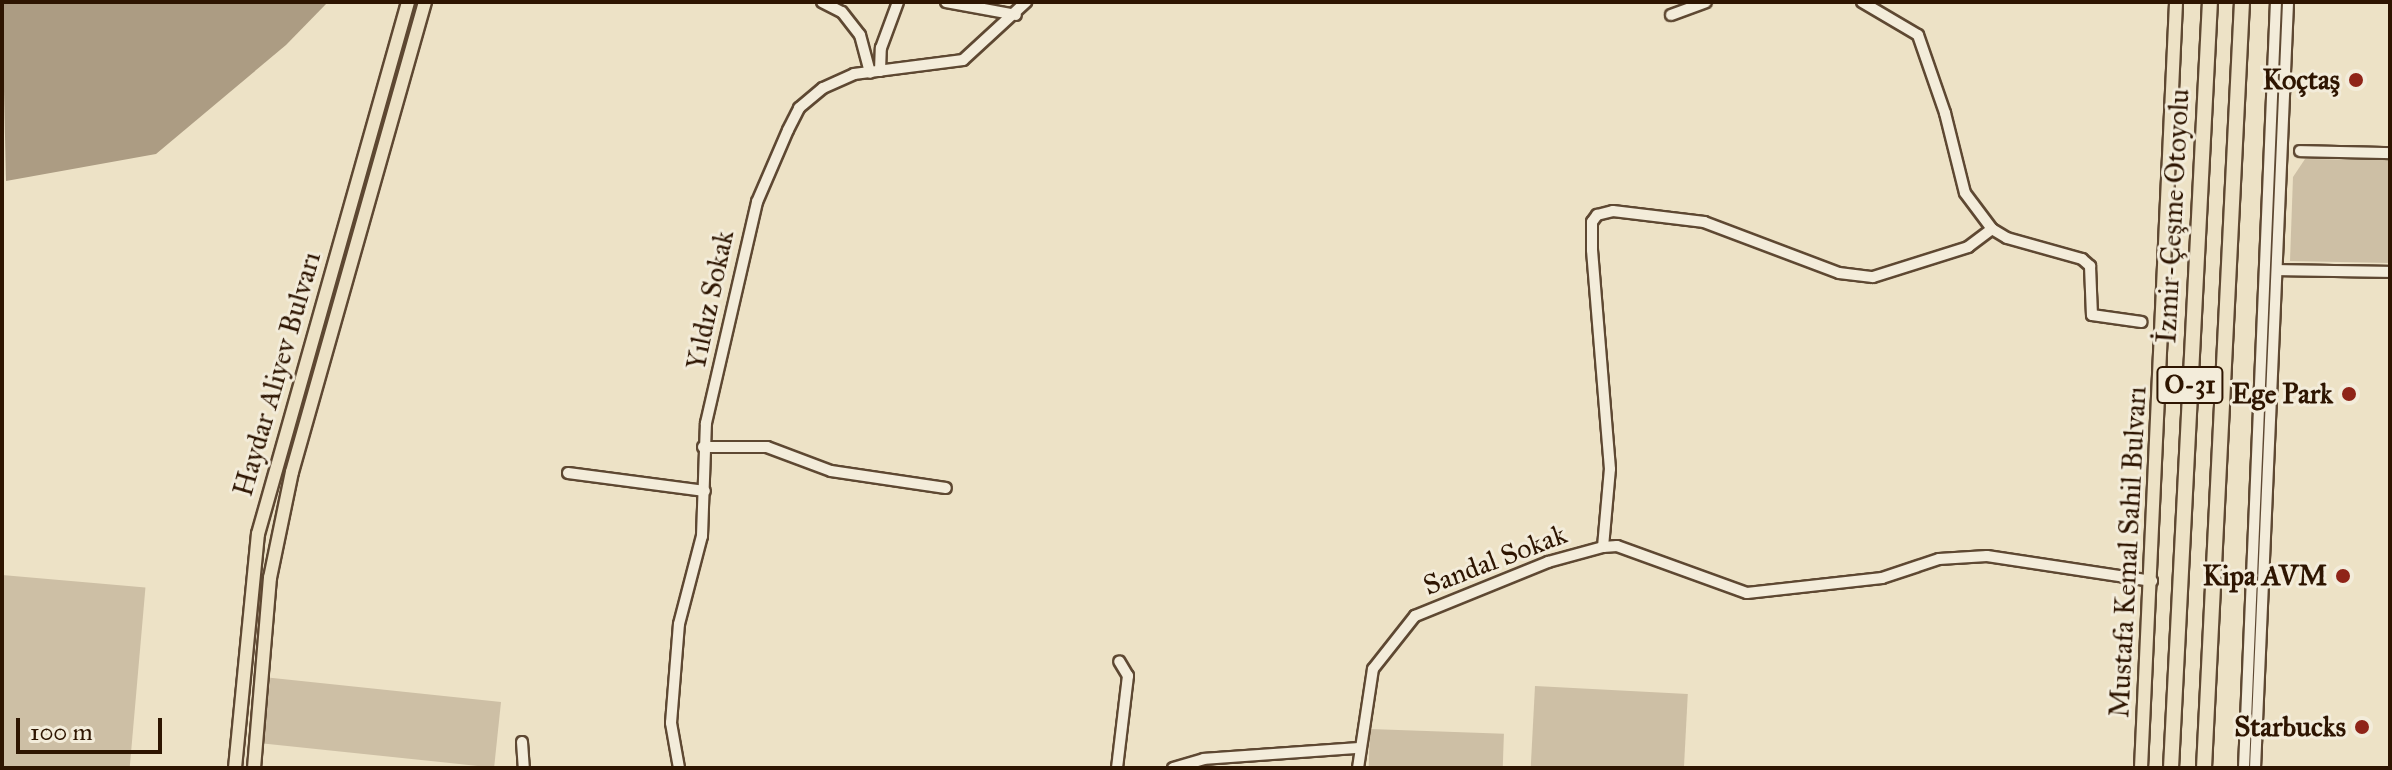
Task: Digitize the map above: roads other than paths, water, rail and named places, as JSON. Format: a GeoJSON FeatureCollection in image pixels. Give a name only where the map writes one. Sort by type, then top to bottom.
{"type":"FeatureCollection","features":[{"type":"Feature","properties":{"kind":"highway","name":"İzmir-Çeşme Otoyolu"},"geometry":{"type":"LineString","coordinates":[[2171,768],[2210,2]]}},
{"type":"Feature","properties":{"kind":"highway","name":"İzmir-Çeşme Otoyolu"},"geometry":{"type":"LineString","coordinates":[[2204,768],[2242,2]]}},
{"type":"Feature","properties":{"kind":"main road","name":"Haydar Aliyev Bulvarı"},"geometry":{"type":"LineString","coordinates":[[235,768],[258,534],[382,82],[408,2]]}},
{"type":"Feature","properties":{"kind":"main road","name":"Haydar Aliyev Bulvarı"},"geometry":{"type":"LineString","coordinates":[[254,768],[270,578],[292,472],[425,2]]}},
{"type":"Feature","properties":{"kind":"main road","name":"Mustafa Kemal Sahil Bulvarı"},"geometry":{"type":"LineString","coordinates":[[2141,768],[2152,581],[2176,2]]}},
{"type":"Feature","properties":{"kind":"street"},"geometry":{"type":"LineString","coordinates":[[822,2],[842,12],[860,35],[875,72]]}},
{"type":"Feature","properties":{"kind":"street"},"geometry":{"type":"LineString","coordinates":[[875,72],[898,2]]}},
{"type":"Feature","properties":{"kind":"street"},"geometry":{"type":"LineString","coordinates":[[946,2],[1016,15]]}},
{"type":"Feature","properties":{"kind":"street","name":"Yıldız Sokak"},"geometry":{"type":"LineString","coordinates":[[679,768],[671,723],[679,624],[702,536],[705,491],[703,447],[732,326],[743,254],[757,202],[788,130],[799,108],[823,88],[854,74],[963,60],[1016,15],[1026,2]]}},
{"type":"Feature","properties":{"kind":"street"},"geometry":{"type":"LineString","coordinates":[[1671,15],[1706,2]]}},
{"type":"Feature","properties":{"kind":"street"},"geometry":{"type":"LineString","coordinates":[[1862,2],[1918,35],[1945,113],[1965,193],[1992,229],[2007,238],[2082,259],[2090,266],[2092,315],[2142,322]]}},
{"type":"Feature","properties":{"kind":"street"},"geometry":{"type":"LineString","coordinates":[[2244,768],[2276,2]]}},
{"type":"Feature","properties":{"kind":"street"},"geometry":{"type":"LineString","coordinates":[[2255,768],[2288,2]]}},
{"type":"Feature","properties":{"kind":"street"},"geometry":{"type":"LineString","coordinates":[[2300,151],[2390,153]]}},
{"type":"Feature","properties":{"kind":"street"},"geometry":{"type":"LineString","coordinates":[[1603,547],[1610,469],[1592,250],[1592,222],[1597,215],[1613,211],[1704,222],[1839,273],[1873,277],[1968,247],[1992,229]]}},
{"type":"Feature","properties":{"kind":"street"},"geometry":{"type":"LineString","coordinates":[[2278,270],[2390,272]]}},
{"type":"Feature","properties":{"kind":"street"},"geometry":{"type":"LineString","coordinates":[[703,447],[767,447],[831,471],[946,488]]}},
{"type":"Feature","properties":{"kind":"street"},"geometry":{"type":"LineString","coordinates":[[568,473],[705,491]]}},
{"type":"Feature","properties":{"kind":"street","name":"Sandal Sokak"},"geometry":{"type":"LineString","coordinates":[[1358,768],[1358,748],[1373,669],[1415,616],[1548,562],[1603,547],[1617,546],[1747,593],[1882,578],[1939,559],[1987,556],[2129,580],[2152,581]]}},
{"type":"Feature","properties":{"kind":"street"},"geometry":{"type":"LineString","coordinates":[[1117,768],[1128,676],[1119,661]]}},
{"type":"Feature","properties":{"kind":"street"},"geometry":{"type":"LineString","coordinates":[[522,742],[524,768]]}},
{"type":"Feature","properties":{"kind":"street"},"geometry":{"type":"LineString","coordinates":[[1173,768],[1204,759],[1358,748]]}},
{"type":"Feature","properties":{"kind":"place","name":"Koçtaş"},"geometry":{"type":"Point","coordinates":[2356,80]}},
{"type":"Feature","properties":{"kind":"place","name":"Ege Park"},"geometry":{"type":"Point","coordinates":[2349,394]}},
{"type":"Feature","properties":{"kind":"place","name":"Kipa AVM"},"geometry":{"type":"Point","coordinates":[2343,576]}},
{"type":"Feature","properties":{"kind":"place","name":"Starbucks"},"geometry":{"type":"Point","coordinates":[2362,727]}}]}
